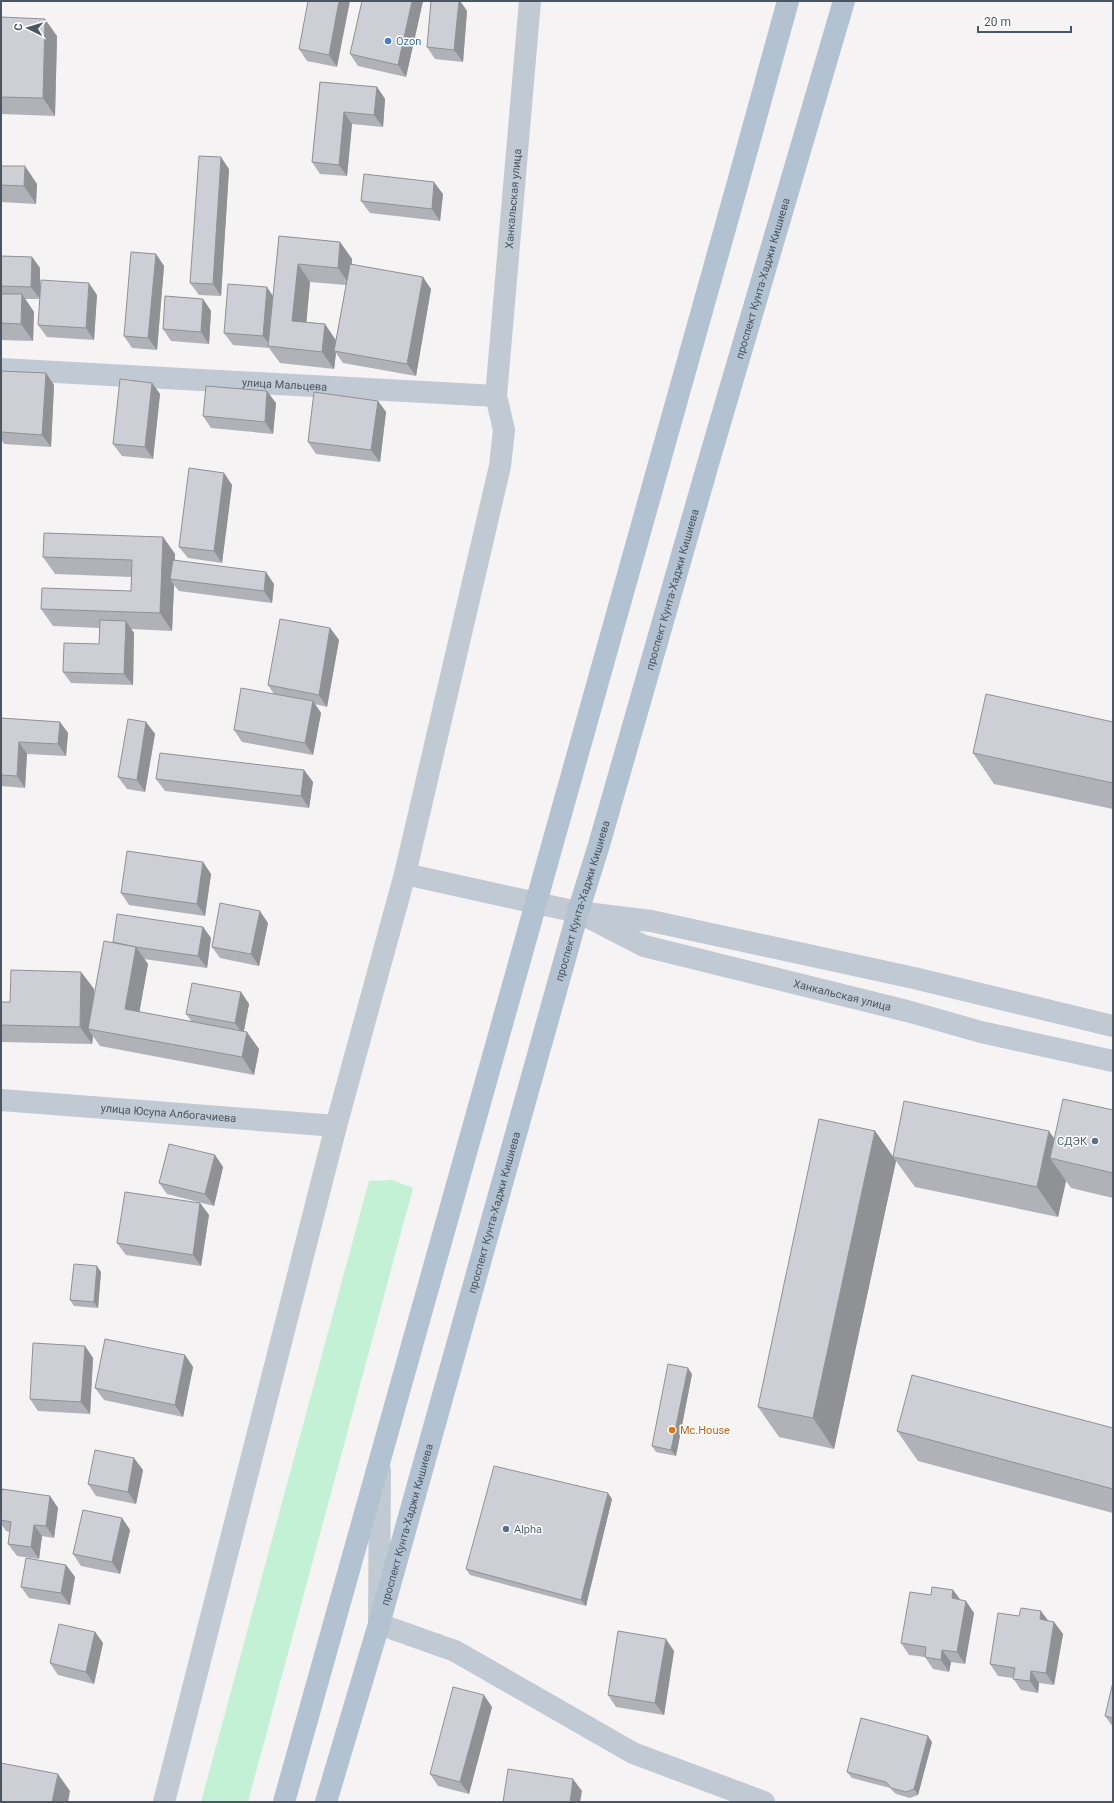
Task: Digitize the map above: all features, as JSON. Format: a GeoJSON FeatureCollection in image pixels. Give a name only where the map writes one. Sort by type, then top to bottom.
{"type":"FeatureCollection","features":[{"type":"Feature","properties":{"kind":"main road"},"geometry":{"type":"LineString","coordinates":[[284,1802],[664,453],[788,1]]}},
{"type":"Feature","properties":{"kind":"main road","name":"проспект Кунта-Хаджи Кишиева"},"geometry":{"type":"LineString","coordinates":[[326,1802],[379,1624],[578,912],[601,840],[710,457],[844,1]]}},
{"type":"Feature","properties":{"kind":"street","name":"Ханкальская улица"},"geometry":{"type":"LineString","coordinates":[[496,396],[530,1]]}},
{"type":"Feature","properties":{"kind":"street","name":"улица Мальцева"},"geometry":{"type":"LineString","coordinates":[[1,369],[496,396]]}},
{"type":"Feature","properties":{"kind":"street"},"geometry":{"type":"LineString","coordinates":[[164,1802],[336,1126],[405,874],[500,466],[504,430],[496,396]]}},
{"type":"Feature","properties":{"kind":"street","name":"Ханкальская улица"},"geometry":{"type":"LineString","coordinates":[[405,874],[578,912],[651,921],[914,978],[1113,1026]]}},
{"type":"Feature","properties":{"kind":"street","name":"Ханкальская улица"},"geometry":{"type":"LineString","coordinates":[[578,912],[644,946],[907,1011],[982,1032],[1113,1061]]}},
{"type":"Feature","properties":{"kind":"street","name":"улица Юсупа Албогачиева"},"geometry":{"type":"LineString","coordinates":[[1,1100],[336,1126]]}},
{"type":"Feature","properties":{"kind":"street"},"geometry":{"type":"LineString","coordinates":[[380,1459],[379,1624],[455,1651],[633,1753],[764,1802]]}},
{"type":"Feature","properties":{"kind":"green space"},"geometry":{"type":"Polygon","coordinates":[[[392,1180],[413,1188],[248,1802],[201,1802],[369,1181],[392,1180]]]}},
{"type":"Feature","properties":{"kind":"building"},"geometry":{"type":"Polygon","coordinates":[[[308,1],[339,1],[329,55],[299,49],[308,1]]]}},
{"type":"Feature","properties":{"kind":"building"},"geometry":{"type":"Polygon","coordinates":[[[362,1],[412,1],[398,65],[350,54],[362,1]]]}},
{"type":"Feature","properties":{"kind":"building"},"geometry":{"type":"Polygon","coordinates":[[[431,1],[459,1],[454,50],[427,47],[431,1]]]}},
{"type":"Feature","properties":{"kind":"building"},"geometry":{"type":"Polygon","coordinates":[[[1,17],[45,19],[43,98],[1,97],[1,17]]]}},
{"type":"Feature","properties":{"kind":"building"},"geometry":{"type":"Polygon","coordinates":[[[320,82],[377,87],[374,115],[344,112],[339,165],[312,162],[320,82]]]}},
{"type":"Feature","properties":{"kind":"building"},"geometry":{"type":"Polygon","coordinates":[[[199,156],[221,157],[213,284],[190,283],[199,156]]]}},
{"type":"Feature","properties":{"kind":"building"},"geometry":{"type":"Polygon","coordinates":[[[1,166],[25,166],[24,186],[1,185],[1,166]]]}},
{"type":"Feature","properties":{"kind":"building"},"geometry":{"type":"Polygon","coordinates":[[[364,174],[434,182],[432,209],[361,201],[364,174]]]}},
{"type":"Feature","properties":{"kind":"building"},"geometry":{"type":"Polygon","coordinates":[[[279,236],[340,242],[338,268],[298,264],[292,321],[325,324],[322,352],[268,346],[279,236]]]}},
{"type":"Feature","properties":{"kind":"building"},"geometry":{"type":"Polygon","coordinates":[[[131,252],[156,254],[148,338],[124,336],[131,252]]]}},
{"type":"Feature","properties":{"kind":"building"},"geometry":{"type":"Polygon","coordinates":[[[1,256],[32,257],[31,287],[1,286],[1,256]]]}},
{"type":"Feature","properties":{"kind":"building"},"geometry":{"type":"Polygon","coordinates":[[[350,264],[423,277],[407,364],[334,351],[350,264]]]}},
{"type":"Feature","properties":{"kind":"building"},"geometry":{"type":"Polygon","coordinates":[[[41,280],[89,283],[86,328],[38,325],[41,280]]]}},
{"type":"Feature","properties":{"kind":"building"},"geometry":{"type":"Polygon","coordinates":[[[228,284],[267,287],[263,336],[224,333],[228,284]]]}},
{"type":"Feature","properties":{"kind":"building"},"geometry":{"type":"Polygon","coordinates":[[[1,294],[22,294],[21,324],[1,323],[1,294]]]}},
{"type":"Feature","properties":{"kind":"building"},"geometry":{"type":"Polygon","coordinates":[[[165,296],[203,299],[201,332],[163,329],[165,296]]]}},
{"type":"Feature","properties":{"kind":"building"},"geometry":{"type":"Polygon","coordinates":[[[1,371],[46,373],[42,435],[1,432],[1,371]]]}},
{"type":"Feature","properties":{"kind":"building"},"geometry":{"type":"Polygon","coordinates":[[[120,379],[152,383],[145,447],[113,444],[120,379]]]}},
{"type":"Feature","properties":{"kind":"building"},"geometry":{"type":"Polygon","coordinates":[[[206,386],[267,391],[265,422],[203,416],[206,386]]]}},
{"type":"Feature","properties":{"kind":"building"},"geometry":{"type":"Polygon","coordinates":[[[314,392],[378,401],[371,450],[308,442],[314,392]]]}},
{"type":"Feature","properties":{"kind":"building"},"geometry":{"type":"Polygon","coordinates":[[[189,468],[224,473],[214,551],[179,547],[189,468]]]}},
{"type":"Feature","properties":{"kind":"building"},"geometry":{"type":"Polygon","coordinates":[[[44,533],[163,537],[160,613],[41,609],[42,588],[131,591],[132,560],[43,557],[44,533]]]}},
{"type":"Feature","properties":{"kind":"building"},"geometry":{"type":"Polygon","coordinates":[[[173,560],[266,572],[264,591],[170,579],[173,560]]]}},
{"type":"Feature","properties":{"kind":"building"},"geometry":{"type":"Polygon","coordinates":[[[280,619],[330,628],[319,695],[268,685],[280,619]]]}},
{"type":"Feature","properties":{"kind":"building"},"geometry":{"type":"Polygon","coordinates":[[[100,620],[126,621],[124,674],[63,672],[64,643],[99,644],[100,620]]]}},
{"type":"Feature","properties":{"kind":"building"},"geometry":{"type":"Polygon","coordinates":[[[241,688],[313,701],[305,743],[234,730],[241,688]]]}},
{"type":"Feature","properties":{"kind":"building"},"geometry":{"type":"Polygon","coordinates":[[[986,694],[1113,722],[1113,783],[973,753],[986,694]]]}},
{"type":"Feature","properties":{"kind":"building"},"geometry":{"type":"Polygon","coordinates":[[[1,718],[60,722],[58,744],[19,742],[17,776],[1,775],[1,718]]]}},
{"type":"Feature","properties":{"kind":"building"},"geometry":{"type":"Polygon","coordinates":[[[128,719],[146,722],[137,780],[118,777],[128,719]]]}},
{"type":"Feature","properties":{"kind":"building"},"geometry":{"type":"Polygon","coordinates":[[[160,753],[304,770],[301,796],[156,779],[160,753]]]}},
{"type":"Feature","properties":{"kind":"building"},"geometry":{"type":"Polygon","coordinates":[[[127,851],[203,862],[197,904],[121,893],[127,851]]]}},
{"type":"Feature","properties":{"kind":"building"},"geometry":{"type":"Polygon","coordinates":[[[220,903],[260,911],[251,954],[212,947],[220,903]]]}},
{"type":"Feature","properties":{"kind":"building"},"geometry":{"type":"Polygon","coordinates":[[[117,914],[203,927],[198,956],[113,942],[117,914]]]}},
{"type":"Feature","properties":{"kind":"building"},"geometry":{"type":"Polygon","coordinates":[[[104,941],[136,947],[125,1009],[247,1032],[242,1057],[88,1029],[104,941]]]}},
{"type":"Feature","properties":{"kind":"building"},"geometry":{"type":"Polygon","coordinates":[[[11,970],[81,972],[80,1027],[1,1025],[1,1002],[10,1002],[11,970]]]}},
{"type":"Feature","properties":{"kind":"building"},"geometry":{"type":"Polygon","coordinates":[[[192,983],[241,992],[235,1023],[186,1014],[192,983]]]}},
{"type":"Feature","properties":{"kind":"building"},"geometry":{"type":"Polygon","coordinates":[[[1063,1099],[1113,1110],[1113,1173],[1050,1158],[1063,1099]]]}},
{"type":"Feature","properties":{"kind":"building"},"geometry":{"type":"Polygon","coordinates":[[[904,1101],[1049,1131],[1037,1187],[893,1157],[904,1101]]]}},
{"type":"Feature","properties":{"kind":"building"},"geometry":{"type":"Polygon","coordinates":[[[819,1119],[875,1131],[813,1418],[758,1407],[819,1119]]]}},
{"type":"Feature","properties":{"kind":"building"},"geometry":{"type":"Polygon","coordinates":[[[169,1144],[215,1155],[205,1194],[159,1183],[169,1144]]]}},
{"type":"Feature","properties":{"kind":"building"},"geometry":{"type":"Polygon","coordinates":[[[125,1192],[200,1203],[193,1255],[117,1243],[125,1192]]]}},
{"type":"Feature","properties":{"kind":"building"},"geometry":{"type":"Polygon","coordinates":[[[74,1264],[97,1266],[94,1302],[70,1300],[74,1264]]]}},
{"type":"Feature","properties":{"kind":"building"},"geometry":{"type":"Polygon","coordinates":[[[105,1339],[185,1355],[175,1405],[95,1388],[105,1339]]]}},
{"type":"Feature","properties":{"kind":"building"},"geometry":{"type":"Polygon","coordinates":[[[33,1343],[85,1346],[81,1402],[30,1399],[33,1343]]]}},
{"type":"Feature","properties":{"kind":"building"},"geometry":{"type":"Polygon","coordinates":[[[668,1364],[688,1368],[671,1450],[652,1446],[668,1364]]]}},
{"type":"Feature","properties":{"kind":"building"},"geometry":{"type":"Polygon","coordinates":[[[912,1375],[1113,1428],[1113,1489],[897,1431],[912,1375]]]}},
{"type":"Feature","properties":{"kind":"building"},"geometry":{"type":"Polygon","coordinates":[[[95,1450],[134,1458],[128,1492],[88,1484],[95,1450]]]}},
{"type":"Feature","properties":{"kind":"building"},"geometry":{"type":"Polygon","coordinates":[[[494,1466],[608,1493],[581,1600],[466,1569],[494,1466]]]}},
{"type":"Feature","properties":{"kind":"building"},"geometry":{"type":"Polygon","coordinates":[[[2,1489],[50,1496],[46,1526],[34,1525],[31,1547],[8,1544],[11,1522],[1,1520],[2,1489]]]}},
{"type":"Feature","properties":{"kind":"building"},"geometry":{"type":"Polygon","coordinates":[[[83,1510],[122,1518],[112,1562],[73,1554],[83,1510]]]}},
{"type":"Feature","properties":{"kind":"building"},"geometry":{"type":"Polygon","coordinates":[[[26,1558],[66,1565],[61,1593],[21,1587],[26,1558]]]}},
{"type":"Feature","properties":{"kind":"building"},"geometry":{"type":"Polygon","coordinates":[[[932,1587],[953,1590],[952,1598],[966,1601],[957,1652],[942,1650],[941,1660],[925,1657],[926,1647],[901,1643],[910,1592],[931,1595],[932,1587]]]}},
{"type":"Feature","properties":{"kind":"building"},"geometry":{"type":"Polygon","coordinates":[[[1021,1608],[1041,1611],[1040,1619],[1054,1622],[1046,1673],[1031,1671],[1030,1681],[1013,1679],[1015,1668],[990,1664],[998,1613],[1019,1616],[1021,1608]]]}},
{"type":"Feature","properties":{"kind":"building"},"geometry":{"type":"Polygon","coordinates":[[[59,1624],[95,1632],[86,1672],[50,1663],[59,1624]]]}},
{"type":"Feature","properties":{"kind":"building"},"geometry":{"type":"Polygon","coordinates":[[[618,1631],[666,1639],[655,1703],[608,1695],[618,1631]]]}},
{"type":"Feature","properties":{"kind":"building"},"geometry":{"type":"Polygon","coordinates":[[[1113,1682],[1113,1718],[1105,1716],[1113,1682]]]}},
{"type":"Feature","properties":{"kind":"building"},"geometry":{"type":"Polygon","coordinates":[[[453,1687],[484,1695],[460,1782],[430,1774],[453,1687]]]}},
{"type":"Feature","properties":{"kind":"building"},"geometry":{"type":"Polygon","coordinates":[[[861,1718],[928,1736],[914,1789],[906,1792],[891,1788],[886,1782],[847,1772],[861,1718]]]}},
{"type":"Feature","properties":{"kind":"building"},"geometry":{"type":"Polygon","coordinates":[[[1,1763],[58,1774],[52,1802],[1,1802],[1,1763]]]}},
{"type":"Feature","properties":{"kind":"building"},"geometry":{"type":"Polygon","coordinates":[[[508,1769],[573,1779],[570,1802],[503,1802],[508,1769]]]}},
{"type":"Feature","properties":{"kind":"place","name":"Ozon"},"geometry":{"type":"Point","coordinates":[388,41]}},
{"type":"Feature","properties":{"kind":"place","name":"СДЭК"},"geometry":{"type":"Point","coordinates":[1095,1141]}},
{"type":"Feature","properties":{"kind":"place","name":"Mc.House"},"geometry":{"type":"Point","coordinates":[672,1430]}},
{"type":"Feature","properties":{"kind":"place","name":"Alpha"},"geometry":{"type":"Point","coordinates":[506,1529]}}]}
